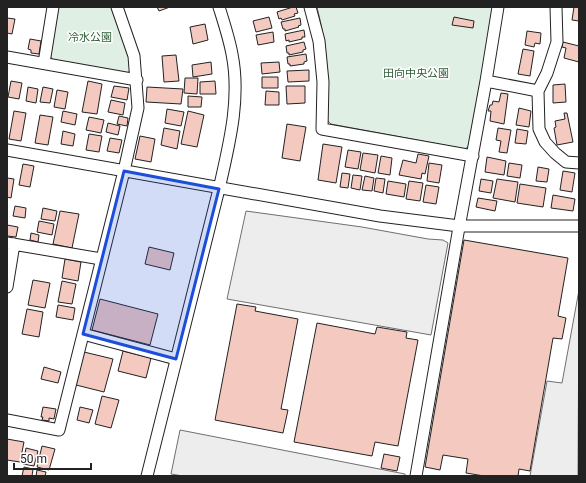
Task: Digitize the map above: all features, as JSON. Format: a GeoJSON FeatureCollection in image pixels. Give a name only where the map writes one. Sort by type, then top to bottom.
{"type":"FeatureCollection","features":[{"type":"Feature","properties":{"kind":"street"},"geometry":{"type":"LineString","coordinates":[[44,63],[53,7]]}},
{"type":"Feature","properties":{"kind":"street"},"geometry":{"type":"LineString","coordinates":[[7,420],[59,430],[124,171],[138,108],[134,56],[117,7]]}},
{"type":"Feature","properties":{"kind":"street"},"geometry":{"type":"LineString","coordinates":[[147,476],[228,152],[234,117],[232,56],[219,7]]}},
{"type":"Feature","properties":{"kind":"street"},"geometry":{"type":"LineString","coordinates":[[310,7],[318,41],[323,82],[322,128],[473,156]]}},
{"type":"Feature","properties":{"kind":"street"},"geometry":{"type":"LineString","coordinates":[[416,476],[498,7]]}},
{"type":"Feature","properties":{"kind":"street"},"geometry":{"type":"LineString","coordinates":[[556,7],[556,42],[547,73],[538,91],[539,129],[545,142],[555,153],[566,162],[579,163]]}},
{"type":"Feature","properties":{"kind":"street"},"geometry":{"type":"LineString","coordinates":[[7,57],[137,80]]}},
{"type":"Feature","properties":{"kind":"street"},"geometry":{"type":"LineString","coordinates":[[486,81],[538,91]]}},
{"type":"Feature","properties":{"kind":"street"},"geometry":{"type":"LineString","coordinates":[[7,150],[219,189],[380,216],[459,226],[579,226]]}},
{"type":"Feature","properties":{"kind":"street"},"geometry":{"type":"LineString","coordinates":[[7,287],[11,244],[101,259]]}},
{"type":"Feature","properties":{"kind":"street"},"geometry":{"type":"LineString","coordinates":[[83,334],[176,359]]}},
{"type":"Feature","properties":{"kind":"highlighted area"},"geometry":{"type":"Polygon","coordinates":[[[124,171],[219,189],[176,359],[83,334],[124,171]]]}},
{"type":"Feature","properties":{"kind":"green space","name":"冷水公園"},"geometry":{"type":"Polygon","coordinates":[[[58,7],[111,7],[131,62],[131,69],[127,74],[54,61],[50,56],[58,7]]]}},
{"type":"Feature","properties":{"kind":"green space","name":"田向中央公園"},"geometry":{"type":"Polygon","coordinates":[[[317,7],[494,7],[470,145],[465,149],[331,124],[327,120],[328,92],[325,49],[317,7]]]}},
{"type":"Feature","properties":{"kind":"shaded area"},"geometry":{"type":"Polygon","coordinates":[[[246,211],[362,227],[428,239],[443,240],[448,243],[431,335],[227,299],[246,211]]]}},
{"type":"Feature","properties":{"kind":"shaded area"},"geometry":{"type":"Polygon","coordinates":[[[579,290],[578,476],[530,476],[547,381],[562,383],[579,290]]]}},
{"type":"Feature","properties":{"kind":"shaded area"},"geometry":{"type":"Polygon","coordinates":[[[180,430],[405,474],[405,476],[183,476],[171,474],[180,430]]]}},
{"type":"Feature","properties":{"kind":"building"},"geometry":{"type":"Polygon","coordinates":[[[157,7],[170,7],[159,11],[157,7]]]}},
{"type":"Feature","properties":{"kind":"building"},"geometry":{"type":"Polygon","coordinates":[[[296,7],[298,13],[294,14],[295,16],[282,20],[281,18],[279,19],[277,12],[296,7]]]}},
{"type":"Feature","properties":{"kind":"building"},"geometry":{"type":"Polygon","coordinates":[[[574,7],[579,7],[579,21],[572,20],[574,7]]]}},
{"type":"Feature","properties":{"kind":"building"},"geometry":{"type":"Polygon","coordinates":[[[269,17],[272,28],[256,32],[253,21],[269,17]]]}},
{"type":"Feature","properties":{"kind":"building"},"geometry":{"type":"Polygon","coordinates":[[[454,17],[474,21],[473,28],[452,25],[454,17]]]}},
{"type":"Feature","properties":{"kind":"building"},"geometry":{"type":"Polygon","coordinates":[[[7,18],[15,19],[12,34],[7,33],[7,18]]]}},
{"type":"Feature","properties":{"kind":"building"},"geometry":{"type":"Polygon","coordinates":[[[300,18],[301,25],[298,26],[299,27],[285,31],[285,29],[283,29],[281,22],[300,18]]]}},
{"type":"Feature","properties":{"kind":"building"},"geometry":{"type":"Polygon","coordinates":[[[205,24],[208,40],[193,44],[190,27],[205,24]]]}},
{"type":"Feature","properties":{"kind":"building"},"geometry":{"type":"Polygon","coordinates":[[[304,30],[305,37],[302,37],[302,39],[289,42],[289,40],[286,41],[285,34],[304,30]]]}},
{"type":"Feature","properties":{"kind":"building"},"geometry":{"type":"Polygon","coordinates":[[[527,31],[541,33],[540,44],[535,43],[534,47],[525,45],[527,31]]]}},
{"type":"Feature","properties":{"kind":"building"},"geometry":{"type":"Polygon","coordinates":[[[273,32],[274,42],[258,45],[256,35],[273,32]]]}},
{"type":"Feature","properties":{"kind":"building"},"geometry":{"type":"Polygon","coordinates":[[[30,39],[41,41],[39,54],[31,53],[31,50],[28,49],[30,39]]]}},
{"type":"Feature","properties":{"kind":"building"},"geometry":{"type":"Polygon","coordinates":[[[304,42],[306,49],[303,50],[303,52],[289,55],[289,53],[287,53],[286,46],[304,42]]]}},
{"type":"Feature","properties":{"kind":"building"},"geometry":{"type":"Polygon","coordinates":[[[563,42],[579,46],[579,62],[564,58],[566,48],[562,47],[563,42]]]}},
{"type":"Feature","properties":{"kind":"building"},"geometry":{"type":"Polygon","coordinates":[[[523,49],[534,51],[530,76],[518,74],[523,49]]]}},
{"type":"Feature","properties":{"kind":"building"},"geometry":{"type":"Polygon","coordinates":[[[306,54],[307,61],[304,62],[304,64],[290,66],[290,64],[288,64],[287,57],[306,54]]]}},
{"type":"Feature","properties":{"kind":"building"},"geometry":{"type":"Polygon","coordinates":[[[176,55],[179,81],[164,82],[162,56],[176,55]]]}},
{"type":"Feature","properties":{"kind":"building"},"geometry":{"type":"Polygon","coordinates":[[[211,62],[212,74],[193,77],[192,65],[211,62]]]}},
{"type":"Feature","properties":{"kind":"building"},"geometry":{"type":"Polygon","coordinates":[[[279,62],[280,72],[262,74],[261,63],[279,62]]]}},
{"type":"Feature","properties":{"kind":"building"},"geometry":{"type":"Polygon","coordinates":[[[309,70],[309,81],[288,82],[287,71],[309,70]]]}},
{"type":"Feature","properties":{"kind":"building"},"geometry":{"type":"Polygon","coordinates":[[[262,77],[278,77],[278,88],[262,88],[262,77]]]}},
{"type":"Feature","properties":{"kind":"building"},"geometry":{"type":"Polygon","coordinates":[[[185,78],[198,78],[197,94],[184,93],[185,78]]]}},
{"type":"Feature","properties":{"kind":"building"},"geometry":{"type":"Polygon","coordinates":[[[11,81],[22,83],[19,99],[8,97],[11,81]]]}},
{"type":"Feature","properties":{"kind":"building"},"geometry":{"type":"Polygon","coordinates":[[[88,81],[102,84],[97,114],[82,112],[88,81]]]}},
{"type":"Feature","properties":{"kind":"building"},"geometry":{"type":"Polygon","coordinates":[[[215,81],[216,94],[200,94],[200,82],[215,81]]]}},
{"type":"Feature","properties":{"kind":"building"},"geometry":{"type":"Polygon","coordinates":[[[565,84],[566,102],[553,103],[553,85],[565,84]]]}},
{"type":"Feature","properties":{"kind":"building"},"geometry":{"type":"Polygon","coordinates":[[[114,86],[129,88],[127,100],[111,97],[114,86]]]}},
{"type":"Feature","properties":{"kind":"building"},"geometry":{"type":"Polygon","coordinates":[[[286,86],[305,86],[305,103],[287,104],[286,86]]]}},
{"type":"Feature","properties":{"kind":"building"},"geometry":{"type":"Polygon","coordinates":[[[28,87],[38,89],[36,103],[26,101],[28,87]]]}},
{"type":"Feature","properties":{"kind":"building"},"geometry":{"type":"Polygon","coordinates":[[[43,87],[53,89],[50,103],[40,102],[43,87]]]}},
{"type":"Feature","properties":{"kind":"building"},"geometry":{"type":"Polygon","coordinates":[[[147,87],[183,89],[181,104],[146,102],[147,87]]]}},
{"type":"Feature","properties":{"kind":"building"},"geometry":{"type":"Polygon","coordinates":[[[57,90],[68,92],[65,109],[54,107],[57,90]]]}},
{"type":"Feature","properties":{"kind":"building"},"geometry":{"type":"Polygon","coordinates":[[[266,91],[279,92],[279,105],[265,105],[266,91]]]}},
{"type":"Feature","properties":{"kind":"building"},"geometry":{"type":"Polygon","coordinates":[[[501,93],[508,94],[504,124],[490,121],[491,111],[488,111],[493,101],[499,102],[501,93]]]}},
{"type":"Feature","properties":{"kind":"building"},"geometry":{"type":"Polygon","coordinates":[[[188,96],[202,97],[201,107],[188,107],[188,96]]]}},
{"type":"Feature","properties":{"kind":"building"},"geometry":{"type":"Polygon","coordinates":[[[111,100],[125,103],[123,115],[108,112],[111,100]]]}},
{"type":"Feature","properties":{"kind":"building"},"geometry":{"type":"Polygon","coordinates":[[[519,108],[531,111],[529,127],[516,125],[519,108]]]}},
{"type":"Feature","properties":{"kind":"building"},"geometry":{"type":"Polygon","coordinates":[[[167,109],[184,112],[181,126],[165,123],[167,109]]]}},
{"type":"Feature","properties":{"kind":"building"},"geometry":{"type":"Polygon","coordinates":[[[14,111],[26,113],[21,141],[9,139],[14,111]]]}},
{"type":"Feature","properties":{"kind":"building"},"geometry":{"type":"Polygon","coordinates":[[[63,111],[77,114],[75,125],[61,122],[63,111]]]}},
{"type":"Feature","properties":{"kind":"building"},"geometry":{"type":"Polygon","coordinates":[[[188,111],[204,115],[197,147],[181,144],[188,111]]]}},
{"type":"Feature","properties":{"kind":"building"},"geometry":{"type":"Polygon","coordinates":[[[564,113],[567,113],[573,142],[557,145],[554,128],[556,127],[555,121],[565,119],[564,113]]]}},
{"type":"Feature","properties":{"kind":"building"},"geometry":{"type":"Polygon","coordinates":[[[40,115],[53,117],[48,145],[35,143],[40,115]]]}},
{"type":"Feature","properties":{"kind":"building"},"geometry":{"type":"Polygon","coordinates":[[[119,116],[128,118],[127,126],[117,124],[119,116]]]}},
{"type":"Feature","properties":{"kind":"building"},"geometry":{"type":"Polygon","coordinates":[[[89,117],[104,120],[101,133],[86,130],[89,117]]]}},
{"type":"Feature","properties":{"kind":"building"},"geometry":{"type":"Polygon","coordinates":[[[108,123],[120,126],[118,135],[106,132],[108,123]]]}},
{"type":"Feature","properties":{"kind":"building"},"geometry":{"type":"Polygon","coordinates":[[[287,124],[306,127],[300,161],[282,158],[287,124]]]}},
{"type":"Feature","properties":{"kind":"building"},"geometry":{"type":"Polygon","coordinates":[[[164,128],[180,131],[177,149],[161,145],[164,128]]]}},
{"type":"Feature","properties":{"kind":"building"},"geometry":{"type":"Polygon","coordinates":[[[498,128],[511,130],[507,153],[499,152],[501,141],[496,140],[498,128]]]}},
{"type":"Feature","properties":{"kind":"building"},"geometry":{"type":"Polygon","coordinates":[[[517,129],[528,131],[526,144],[515,143],[517,129]]]}},
{"type":"Feature","properties":{"kind":"building"},"geometry":{"type":"Polygon","coordinates":[[[63,131],[75,134],[73,146],[61,144],[63,131]]]}},
{"type":"Feature","properties":{"kind":"building"},"geometry":{"type":"Polygon","coordinates":[[[89,134],[102,136],[99,152],[86,150],[89,134]]]}},
{"type":"Feature","properties":{"kind":"building"},"geometry":{"type":"Polygon","coordinates":[[[140,136],[155,139],[151,162],[135,159],[140,136]]]}},
{"type":"Feature","properties":{"kind":"building"},"geometry":{"type":"Polygon","coordinates":[[[110,138],[122,140],[119,153],[107,151],[110,138]]]}},
{"type":"Feature","properties":{"kind":"building"},"geometry":{"type":"Polygon","coordinates":[[[323,144],[342,147],[336,183],[318,180],[323,144]]]}},
{"type":"Feature","properties":{"kind":"building"},"geometry":{"type":"Polygon","coordinates":[[[348,150],[361,152],[358,169],[345,167],[348,150]]]}},
{"type":"Feature","properties":{"kind":"building"},"geometry":{"type":"Polygon","coordinates":[[[363,153],[378,155],[375,173],[360,170],[363,153]]]}},
{"type":"Feature","properties":{"kind":"building"},"geometry":{"type":"Polygon","coordinates":[[[418,154],[429,156],[425,174],[422,173],[421,179],[399,175],[403,160],[416,163],[418,154]]]}},
{"type":"Feature","properties":{"kind":"building"},"geometry":{"type":"Polygon","coordinates":[[[381,156],[392,158],[390,175],[378,173],[381,156]]]}},
{"type":"Feature","properties":{"kind":"building"},"geometry":{"type":"Polygon","coordinates":[[[487,157],[506,161],[504,175],[485,172],[487,157]]]}},
{"type":"Feature","properties":{"kind":"building"},"geometry":{"type":"Polygon","coordinates":[[[429,163],[442,165],[439,183],[427,181],[429,163]]]}},
{"type":"Feature","properties":{"kind":"building"},"geometry":{"type":"Polygon","coordinates":[[[509,163],[522,165],[520,178],[507,176],[509,163]]]}},
{"type":"Feature","properties":{"kind":"building"},"geometry":{"type":"Polygon","coordinates":[[[23,164],[34,166],[30,187],[19,185],[23,164]]]}},
{"type":"Feature","properties":{"kind":"building"},"geometry":{"type":"Polygon","coordinates":[[[538,167],[549,169],[547,182],[536,181],[538,167]]]}},
{"type":"Feature","properties":{"kind":"building"},"geometry":{"type":"Polygon","coordinates":[[[563,171],[575,173],[572,192],[560,190],[563,171]]]}},
{"type":"Feature","properties":{"kind":"building"},"geometry":{"type":"Polygon","coordinates":[[[342,173],[350,174],[348,188],[340,187],[342,173]]]}},
{"type":"Feature","properties":{"kind":"building"},"geometry":{"type":"Polygon","coordinates":[[[353,175],[362,176],[360,190],[351,188],[353,175]]]}},
{"type":"Feature","properties":{"kind":"building"},"geometry":{"type":"Polygon","coordinates":[[[365,176],[374,178],[372,191],[362,190],[365,176]]]}},
{"type":"Feature","properties":{"kind":"building"},"geometry":{"type":"Polygon","coordinates":[[[7,178],[14,179],[11,198],[7,197],[7,178]]]}},
{"type":"Feature","properties":{"kind":"building"},"geometry":{"type":"Polygon","coordinates":[[[376,178],[385,179],[383,193],[374,191],[376,178]]]}},
{"type":"Feature","properties":{"kind":"building"},"geometry":{"type":"Polygon","coordinates":[[[481,179],[493,181],[491,193],[479,191],[481,179]]]}},
{"type":"Feature","properties":{"kind":"building"},"geometry":{"type":"Polygon","coordinates":[[[497,179],[518,182],[515,202],[493,198],[497,179]]]}},
{"type":"Feature","properties":{"kind":"building"},"geometry":{"type":"Polygon","coordinates":[[[388,181],[406,184],[404,197],[386,194],[388,181]]]}},
{"type":"Feature","properties":{"kind":"building"},"geometry":{"type":"Polygon","coordinates":[[[409,181],[423,183],[420,201],[406,199],[409,181]]]}},
{"type":"Feature","properties":{"kind":"building"},"geometry":{"type":"Polygon","coordinates":[[[520,184],[546,188],[543,207],[517,203],[520,184]]]}},
{"type":"Feature","properties":{"kind":"building"},"geometry":{"type":"Polygon","coordinates":[[[426,185],[439,187],[436,204],[423,202],[426,185]]]}},
{"type":"Feature","properties":{"kind":"building"},"geometry":{"type":"Polygon","coordinates":[[[553,195],[575,199],[573,211],[551,208],[553,195]]]}},
{"type":"Feature","properties":{"kind":"building"},"geometry":{"type":"Polygon","coordinates":[[[478,198],[497,201],[495,211],[476,207],[478,198]]]}},
{"type":"Feature","properties":{"kind":"building"},"geometry":{"type":"Polygon","coordinates":[[[15,206],[26,208],[25,218],[13,216],[15,206]]]}},
{"type":"Feature","properties":{"kind":"building"},"geometry":{"type":"Polygon","coordinates":[[[43,208],[57,211],[55,221],[41,219],[43,208]]]}},
{"type":"Feature","properties":{"kind":"building"},"geometry":{"type":"Polygon","coordinates":[[[60,211],[79,214],[72,248],[53,244],[60,211]]]}},
{"type":"Feature","properties":{"kind":"building"},"geometry":{"type":"Polygon","coordinates":[[[39,221],[54,224],[52,235],[37,232],[39,221]]]}},
{"type":"Feature","properties":{"kind":"building"},"geometry":{"type":"Polygon","coordinates":[[[7,225],[18,227],[16,237],[7,236],[7,225]]]}},
{"type":"Feature","properties":{"kind":"building"},"geometry":{"type":"Polygon","coordinates":[[[31,233],[39,235],[38,242],[30,240],[31,233]]]}},
{"type":"Feature","properties":{"kind":"building"},"geometry":{"type":"Polygon","coordinates":[[[464,240],[568,258],[558,316],[566,318],[562,339],[553,338],[530,471],[519,469],[518,476],[484,476],[466,473],[468,459],[443,455],[440,470],[425,467],[464,240]]]}},
{"type":"Feature","properties":{"kind":"building"},"geometry":{"type":"Polygon","coordinates":[[[149,247],[174,253],[170,270],[145,264],[149,247]]]}},
{"type":"Feature","properties":{"kind":"building"},"geometry":{"type":"Polygon","coordinates":[[[65,259],[81,262],[78,281],[62,278],[65,259]]]}},
{"type":"Feature","properties":{"kind":"building"},"geometry":{"type":"Polygon","coordinates":[[[33,280],[50,283],[45,308],[28,305],[33,280]]]}},
{"type":"Feature","properties":{"kind":"building"},"geometry":{"type":"Polygon","coordinates":[[[62,281],[76,284],[72,304],[58,302],[62,281]]]}},
{"type":"Feature","properties":{"kind":"building"},"geometry":{"type":"Polygon","coordinates":[[[100,299],[158,314],[150,345],[92,330],[100,299]]]}},
{"type":"Feature","properties":{"kind":"building"},"geometry":{"type":"Polygon","coordinates":[[[237,304],[256,307],[255,311],[298,319],[281,409],[288,410],[283,433],[215,420],[237,304]]]}},
{"type":"Feature","properties":{"kind":"building"},"geometry":{"type":"Polygon","coordinates":[[[58,305],[75,308],[73,320],[56,317],[58,305]]]}},
{"type":"Feature","properties":{"kind":"building"},"geometry":{"type":"Polygon","coordinates":[[[27,309],[43,312],[39,337],[22,334],[27,309]]]}},
{"type":"Feature","properties":{"kind":"building"},"geometry":{"type":"Polygon","coordinates":[[[317,323],[375,334],[377,327],[407,332],[406,338],[418,340],[398,446],[375,442],[372,456],[294,442],[317,323]]]}},
{"type":"Feature","properties":{"kind":"building"},"geometry":{"type":"Polygon","coordinates":[[[123,351],[151,358],[146,378],[118,371],[123,351]]]}},
{"type":"Feature","properties":{"kind":"building"},"geometry":{"type":"Polygon","coordinates":[[[84,352],[113,359],[104,392],[76,385],[84,352]]]}},
{"type":"Feature","properties":{"kind":"building"},"geometry":{"type":"Polygon","coordinates":[[[44,367],[61,372],[58,383],[41,379],[44,367]]]}},
{"type":"Feature","properties":{"kind":"building"},"geometry":{"type":"Polygon","coordinates":[[[102,396],[119,400],[111,428],[95,424],[102,396]]]}},
{"type":"Feature","properties":{"kind":"building"},"geometry":{"type":"Polygon","coordinates":[[[43,407],[56,409],[54,419],[49,418],[49,421],[42,420],[43,417],[41,417],[43,407]]]}},
{"type":"Feature","properties":{"kind":"building"},"geometry":{"type":"Polygon","coordinates":[[[80,407],[93,410],[89,423],[77,420],[80,407]]]}},
{"type":"Feature","properties":{"kind":"building"},"geometry":{"type":"Polygon","coordinates":[[[7,439],[24,442],[20,462],[7,460],[7,439]]]}},
{"type":"Feature","properties":{"kind":"building"},"geometry":{"type":"Polygon","coordinates":[[[42,446],[55,449],[49,470],[37,467],[42,446]]]}},
{"type":"Feature","properties":{"kind":"building"},"geometry":{"type":"Polygon","coordinates":[[[26,448],[38,451],[34,466],[23,464],[26,448]]]}},
{"type":"Feature","properties":{"kind":"building"},"geometry":{"type":"Polygon","coordinates":[[[384,454],[400,457],[397,471],[381,468],[384,454]]]}},
{"type":"Feature","properties":{"kind":"building"},"geometry":{"type":"Polygon","coordinates":[[[24,467],[33,469],[32,476],[22,476],[24,467]]]}},
{"type":"Feature","properties":{"kind":"building"},"geometry":{"type":"Polygon","coordinates":[[[37,470],[46,472],[45,476],[36,476],[37,470]]]}}]}
